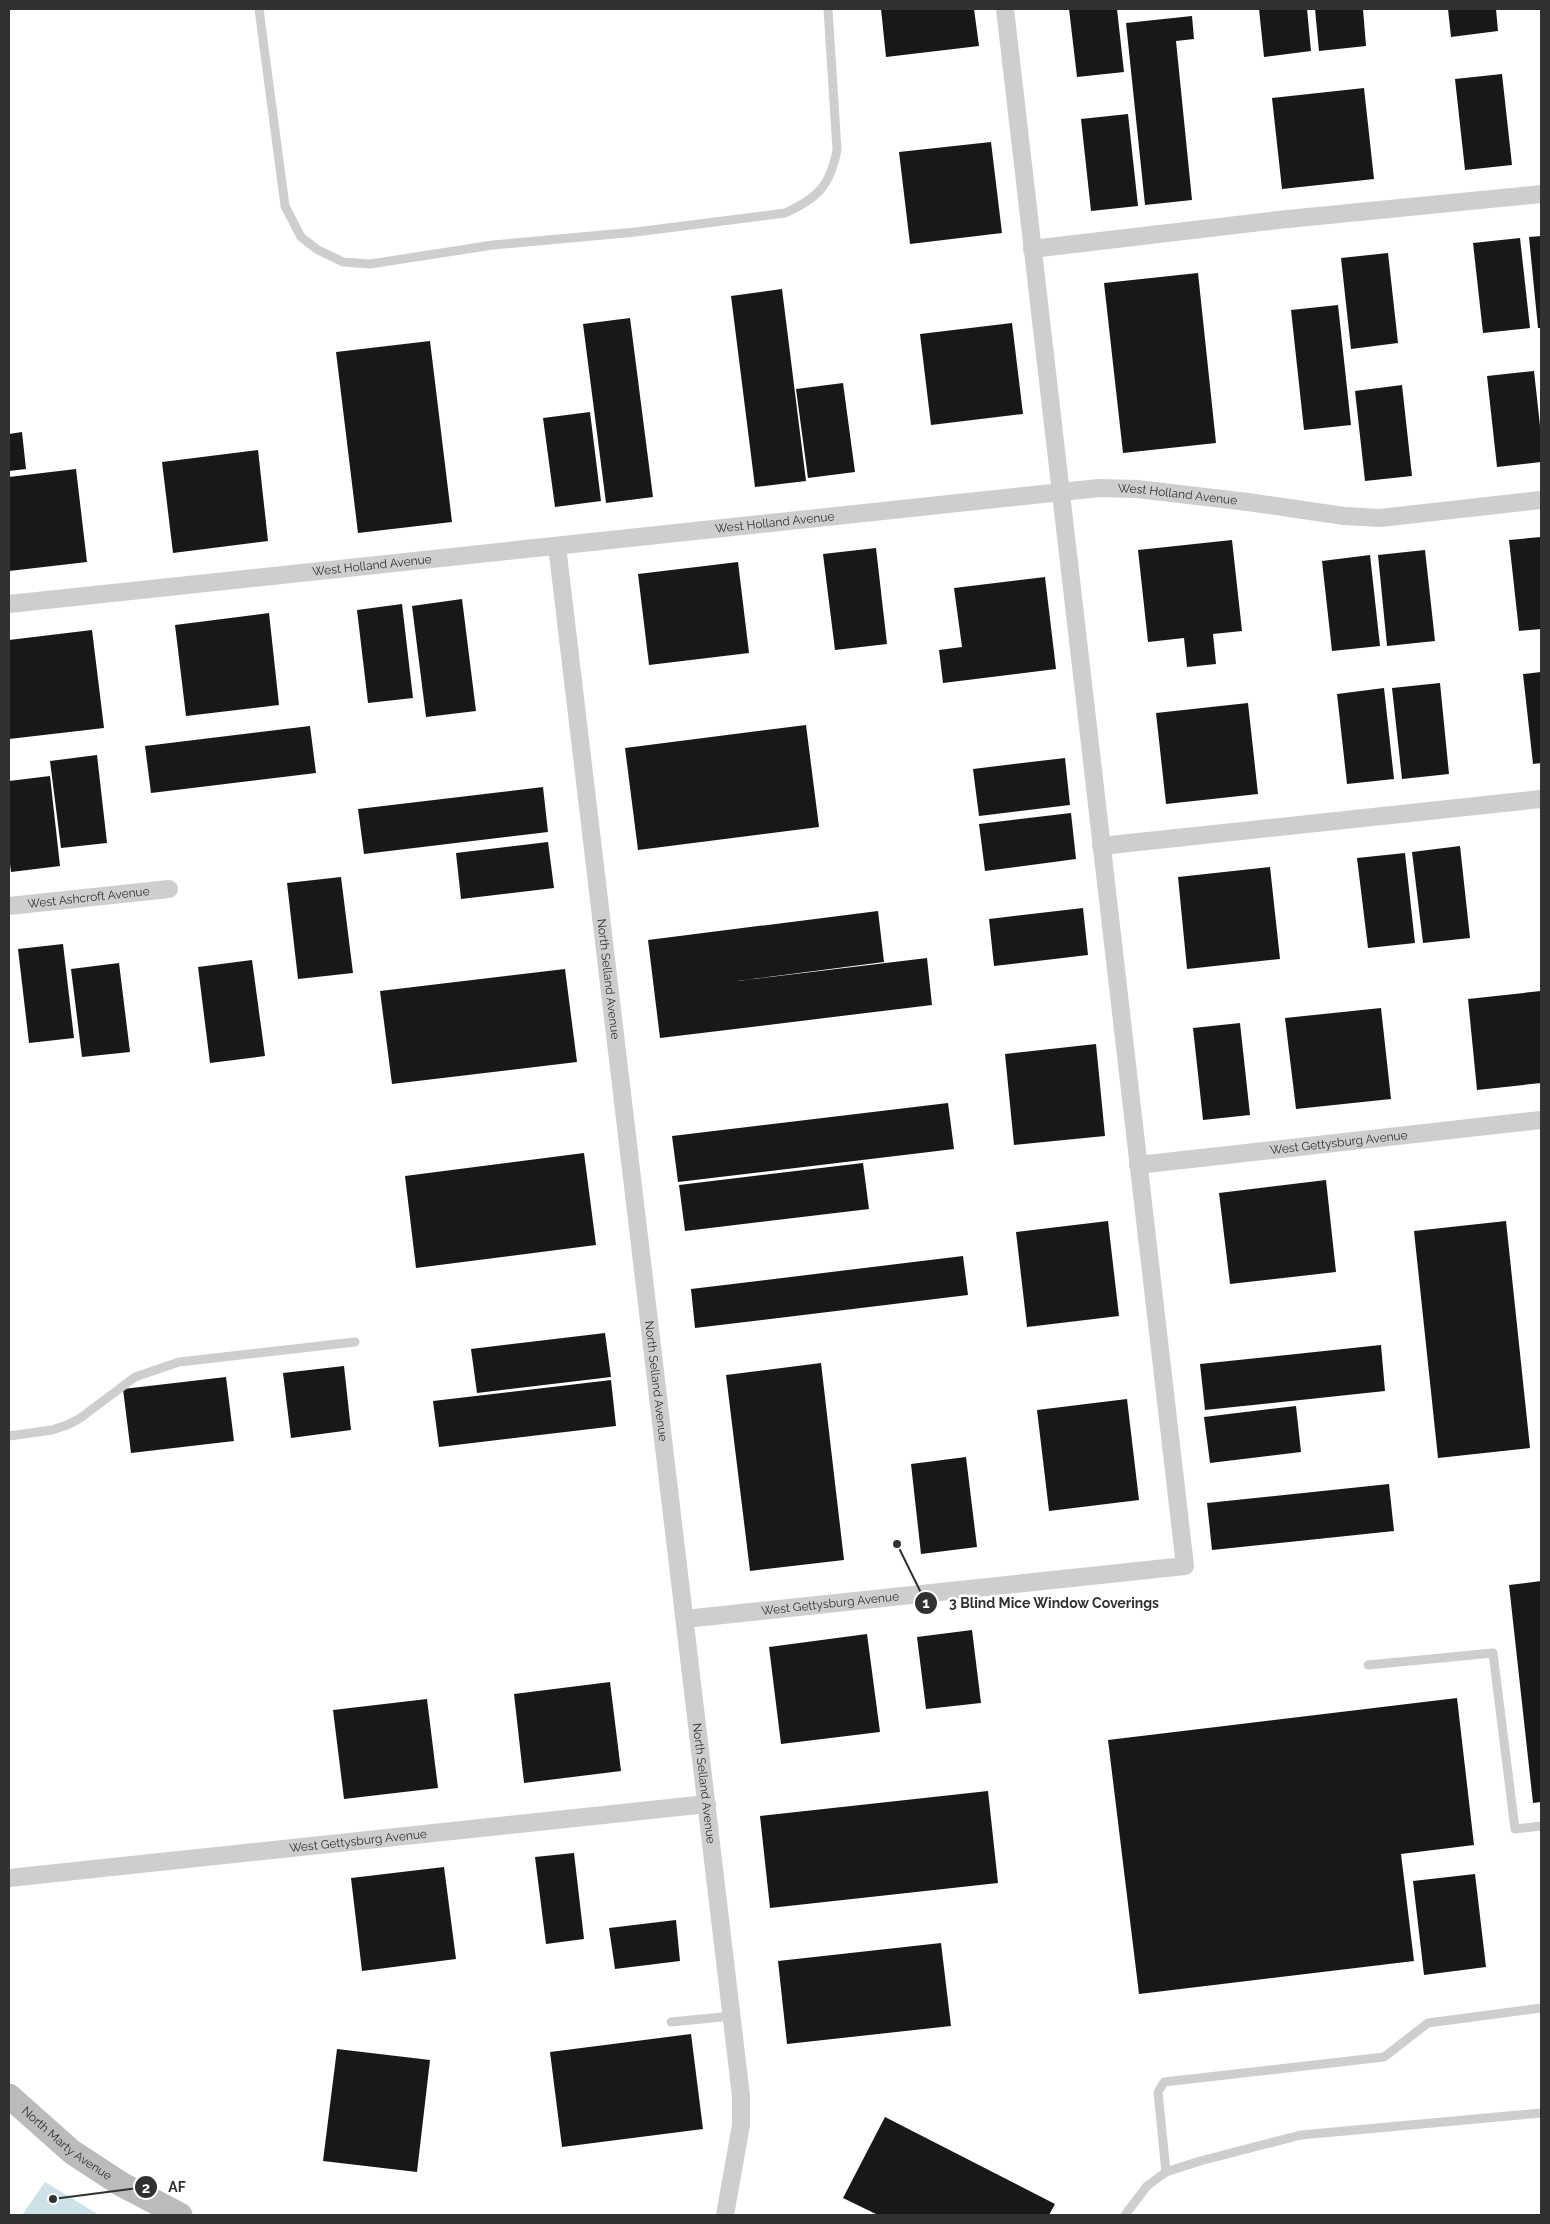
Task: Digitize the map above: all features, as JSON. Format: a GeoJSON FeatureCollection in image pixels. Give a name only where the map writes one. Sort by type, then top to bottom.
{"type":"FeatureCollection","features":[{"type":"Feature","properties":{"kind":"street"},"geometry":{"type":"LineString","coordinates":[[1005,9],[1138,1165]]}},
{"type":"Feature","properties":{"kind":"street"},"geometry":{"type":"LineString","coordinates":[[1032,249],[1278,220],[1541,194]]}},
{"type":"Feature","properties":{"kind":"street","name":"West Holland Avenue"},"geometry":{"type":"LineString","coordinates":[[9,604],[1099,488],[1137,489],[1344,516],[1380,518],[1541,500]]}},
{"type":"Feature","properties":{"kind":"street","name":"North Selland Avenue"},"geometry":{"type":"LineString","coordinates":[[557,546],[741,2096],[741,2125],[726,2215]]}},
{"type":"Feature","properties":{"kind":"street"},"geometry":{"type":"LineString","coordinates":[[1101,846],[1541,799]]}},
{"type":"Feature","properties":{"kind":"street","name":"West Ashcroft Avenue"},"geometry":{"type":"LineString","coordinates":[[9,906],[168,889]]}},
{"type":"Feature","properties":{"kind":"street","name":"West Gettysburg Avenue"},"geometry":{"type":"LineString","coordinates":[[684,1619],[1185,1566],[1138,1165],[1541,1120]]}},
{"type":"Feature","properties":{"kind":"street","name":"West Gettysburg Avenue"},"geometry":{"type":"LineString","coordinates":[[9,1878],[707,1804]]}},
{"type":"Feature","properties":{"kind":"street","name":"North Marty Avenue"},"geometry":{"type":"LineString","coordinates":[[9,2096],[72,2152],[122,2184],[180,2215]]}},
{"type":"Feature","properties":{"kind":"lane"},"geometry":{"type":"LineString","coordinates":[[259,9],[286,206],[301,237],[318,250],[343,262],[370,264],[493,245],[636,232],[785,213],[808,203],[826,184],[834,169],[837,150],[828,9]]}},
{"type":"Feature","properties":{"kind":"lane"},"geometry":{"type":"LineString","coordinates":[[9,1436],[68,1425],[135,1378],[179,1362],[355,1342]]}},
{"type":"Feature","properties":{"kind":"lane"},"geometry":{"type":"LineString","coordinates":[[1368,1665],[1493,1653],[1515,1829],[1541,1826]]}},
{"type":"Feature","properties":{"kind":"lane"},"geometry":{"type":"LineString","coordinates":[[1166,2172],[1158,2092],[1164,2082],[1384,2057],[1428,2023],[1541,2008]]}},
{"type":"Feature","properties":{"kind":"lane"},"geometry":{"type":"LineString","coordinates":[[671,2022],[732,2016]]}},
{"type":"Feature","properties":{"kind":"lane"},"geometry":{"type":"LineString","coordinates":[[1125,2215],[1147,2186],[1166,2172],[1301,2135],[1541,2113]]}},
{"type":"Feature","properties":{"kind":"water"},"geometry":{"type":"Polygon","coordinates":[[[45,2182],[99,2215],[22,2215],[45,2182]]]}},
{"type":"Feature","properties":{"kind":"building"},"geometry":{"type":"Polygon","coordinates":[[[881,9],[974,9],[979,46],[886,57],[881,9]]]}},
{"type":"Feature","properties":{"kind":"building"},"geometry":{"type":"Polygon","coordinates":[[[1069,9],[1117,9],[1124,72],[1077,77],[1069,9]]]}},
{"type":"Feature","properties":{"kind":"building"},"geometry":{"type":"Polygon","coordinates":[[[1259,9],[1307,9],[1311,51],[1264,57],[1259,9]]]}},
{"type":"Feature","properties":{"kind":"building"},"geometry":{"type":"Polygon","coordinates":[[[1315,9],[1363,9],[1366,46],[1319,51],[1315,9]]]}},
{"type":"Feature","properties":{"kind":"building"},"geometry":{"type":"Polygon","coordinates":[[[1448,9],[1496,9],[1498,31],[1451,37],[1448,9]]]}},
{"type":"Feature","properties":{"kind":"building"},"geometry":{"type":"Polygon","coordinates":[[[1192,16],[1194,39],[1176,41],[1192,200],[1145,205],[1126,23],[1192,16]]]}},
{"type":"Feature","properties":{"kind":"building"},"geometry":{"type":"Polygon","coordinates":[[[1502,74],[1512,165],[1465,170],[1455,79],[1502,74]]]}},
{"type":"Feature","properties":{"kind":"building"},"geometry":{"type":"Polygon","coordinates":[[[1364,88],[1374,179],[1282,189],[1272,98],[1364,88]]]}},
{"type":"Feature","properties":{"kind":"building"},"geometry":{"type":"Polygon","coordinates":[[[1128,114],[1138,206],[1091,211],[1081,119],[1128,114]]]}},
{"type":"Feature","properties":{"kind":"building"},"geometry":{"type":"Polygon","coordinates":[[[991,142],[1002,233],[910,244],[899,152],[991,142]]]}},
{"type":"Feature","properties":{"kind":"building"},"geometry":{"type":"Polygon","coordinates":[[[1541,236],[1541,328],[1538,328],[1529,237],[1541,236]]]}},
{"type":"Feature","properties":{"kind":"building"},"geometry":{"type":"Polygon","coordinates":[[[1520,238],[1530,328],[1483,333],[1473,243],[1520,238]]]}},
{"type":"Feature","properties":{"kind":"building"},"geometry":{"type":"Polygon","coordinates":[[[1388,253],[1398,343],[1351,349],[1341,258],[1388,253]]]}},
{"type":"Feature","properties":{"kind":"building"},"geometry":{"type":"Polygon","coordinates":[[[1198,273],[1216,443],[1123,453],[1104,283],[1198,273]]]}},
{"type":"Feature","properties":{"kind":"building"},"geometry":{"type":"Polygon","coordinates":[[[782,289],[806,481],[755,487],[731,296],[782,289]]]}},
{"type":"Feature","properties":{"kind":"building"},"geometry":{"type":"Polygon","coordinates":[[[1338,305],[1351,425],[1304,430],[1291,310],[1338,305]]]}},
{"type":"Feature","properties":{"kind":"building"},"geometry":{"type":"Polygon","coordinates":[[[630,318],[653,497],[606,503],[583,324],[630,318]]]}},
{"type":"Feature","properties":{"kind":"building"},"geometry":{"type":"Polygon","coordinates":[[[1012,323],[1023,414],[931,425],[920,334],[1012,323]]]}},
{"type":"Feature","properties":{"kind":"building"},"geometry":{"type":"Polygon","coordinates":[[[430,341],[452,522],[358,533],[336,352],[430,341]]]}},
{"type":"Feature","properties":{"kind":"building"},"geometry":{"type":"Polygon","coordinates":[[[1534,371],[1541,435],[1541,462],[1497,467],[1487,376],[1534,371]]]}},
{"type":"Feature","properties":{"kind":"building"},"geometry":{"type":"Polygon","coordinates":[[[843,383],[855,472],[808,478],[796,389],[843,383]]]}},
{"type":"Feature","properties":{"kind":"building"},"geometry":{"type":"Polygon","coordinates":[[[1402,385],[1412,476],[1365,481],[1355,391],[1402,385]]]}},
{"type":"Feature","properties":{"kind":"building"},"geometry":{"type":"Polygon","coordinates":[[[590,412],[601,501],[555,507],[543,418],[590,412]]]}},
{"type":"Feature","properties":{"kind":"building"},"geometry":{"type":"Polygon","coordinates":[[[22,432],[26,469],[9,471],[9,434],[22,432]]]}},
{"type":"Feature","properties":{"kind":"building"},"geometry":{"type":"Polygon","coordinates":[[[258,450],[268,541],[173,553],[162,462],[258,450]]]}},
{"type":"Feature","properties":{"kind":"building"},"geometry":{"type":"Polygon","coordinates":[[[76,469],[87,562],[9,571],[9,477],[76,469]]]}},
{"type":"Feature","properties":{"kind":"building"},"geometry":{"type":"Polygon","coordinates":[[[1541,537],[1541,629],[1519,631],[1509,540],[1541,537]]]}},
{"type":"Feature","properties":{"kind":"building"},"geometry":{"type":"Polygon","coordinates":[[[1232,540],[1242,631],[1213,634],[1216,664],[1187,667],[1184,638],[1148,642],[1138,550],[1232,540]]]}},
{"type":"Feature","properties":{"kind":"building"},"geometry":{"type":"Polygon","coordinates":[[[876,548],[887,644],[835,650],[823,554],[876,548]]]}},
{"type":"Feature","properties":{"kind":"building"},"geometry":{"type":"Polygon","coordinates":[[[1425,550],[1435,641],[1387,646],[1378,555],[1425,550]]]}},
{"type":"Feature","properties":{"kind":"building"},"geometry":{"type":"Polygon","coordinates":[[[1370,555],[1380,646],[1332,651],[1322,561],[1370,555]]]}},
{"type":"Feature","properties":{"kind":"building"},"geometry":{"type":"Polygon","coordinates":[[[738,562],[749,653],[649,665],[638,574],[738,562]]]}},
{"type":"Feature","properties":{"kind":"building"},"geometry":{"type":"Polygon","coordinates":[[[1045,577],[1056,669],[943,683],[939,650],[962,647],[954,588],[1045,577]]]}},
{"type":"Feature","properties":{"kind":"building"},"geometry":{"type":"Polygon","coordinates":[[[462,599],[476,711],[426,717],[412,606],[462,599]]]}},
{"type":"Feature","properties":{"kind":"building"},"geometry":{"type":"Polygon","coordinates":[[[402,604],[413,698],[368,703],[357,610],[402,604]]]}},
{"type":"Feature","properties":{"kind":"building"},"geometry":{"type":"Polygon","coordinates":[[[269,613],[279,705],[186,716],[175,625],[269,613]]]}},
{"type":"Feature","properties":{"kind":"building"},"geometry":{"type":"Polygon","coordinates":[[[92,630],[104,728],[9,739],[9,640],[92,630]]]}},
{"type":"Feature","properties":{"kind":"building"},"geometry":{"type":"Polygon","coordinates":[[[1541,672],[1541,763],[1533,764],[1523,674],[1541,672]]]}},
{"type":"Feature","properties":{"kind":"building"},"geometry":{"type":"Polygon","coordinates":[[[1440,683],[1449,774],[1402,779],[1392,688],[1440,683]]]}},
{"type":"Feature","properties":{"kind":"building"},"geometry":{"type":"Polygon","coordinates":[[[1384,688],[1394,779],[1347,784],[1337,694],[1384,688]]]}},
{"type":"Feature","properties":{"kind":"building"},"geometry":{"type":"Polygon","coordinates":[[[1248,703],[1258,794],[1166,804],[1156,713],[1248,703]]]}},
{"type":"Feature","properties":{"kind":"building"},"geometry":{"type":"Polygon","coordinates":[[[806,725],[819,827],[638,850],[625,748],[806,725]]]}},
{"type":"Feature","properties":{"kind":"building"},"geometry":{"type":"Polygon","coordinates":[[[310,726],[316,773],[151,793],[145,746],[310,726]]]}},
{"type":"Feature","properties":{"kind":"building"},"geometry":{"type":"Polygon","coordinates":[[[97,755],[107,843],[61,848],[50,761],[97,755]]]}},
{"type":"Feature","properties":{"kind":"building"},"geometry":{"type":"Polygon","coordinates":[[[1065,758],[1070,805],[979,816],[973,769],[1065,758]]]}},
{"type":"Feature","properties":{"kind":"building"},"geometry":{"type":"Polygon","coordinates":[[[50,776],[60,866],[11,872],[9,856],[9,781],[50,776]]]}},
{"type":"Feature","properties":{"kind":"building"},"geometry":{"type":"Polygon","coordinates":[[[543,787],[548,832],[364,854],[358,809],[543,787]]]}},
{"type":"Feature","properties":{"kind":"building"},"geometry":{"type":"Polygon","coordinates":[[[1071,813],[1076,859],[985,871],[979,824],[1071,813]]]}},
{"type":"Feature","properties":{"kind":"building"},"geometry":{"type":"Polygon","coordinates":[[[548,842],[554,888],[461,899],[456,853],[548,842]]]}},
{"type":"Feature","properties":{"kind":"building"},"geometry":{"type":"Polygon","coordinates":[[[1460,846],[1470,938],[1423,943],[1412,852],[1460,846]]]}},
{"type":"Feature","properties":{"kind":"building"},"geometry":{"type":"Polygon","coordinates":[[[1405,853],[1415,943],[1368,948],[1357,858],[1405,853]]]}},
{"type":"Feature","properties":{"kind":"building"},"geometry":{"type":"Polygon","coordinates":[[[1270,867],[1280,959],[1187,969],[1178,877],[1270,867]]]}},
{"type":"Feature","properties":{"kind":"building"},"geometry":{"type":"Polygon","coordinates":[[[341,877],[353,973],[298,979],[287,883],[341,877]]]}},
{"type":"Feature","properties":{"kind":"building"},"geometry":{"type":"Polygon","coordinates":[[[1083,908],[1088,955],[994,966],[989,919],[1083,908]]]}},
{"type":"Feature","properties":{"kind":"building"},"geometry":{"type":"Polygon","coordinates":[[[878,911],[884,962],[737,981],[927,958],[932,1005],[660,1038],[648,940],[878,911]]]}},
{"type":"Feature","properties":{"kind":"building"},"geometry":{"type":"Polygon","coordinates":[[[63,944],[74,1038],[29,1043],[18,949],[63,944]]]}},
{"type":"Feature","properties":{"kind":"building"},"geometry":{"type":"Polygon","coordinates":[[[252,960],[265,1056],[210,1063],[198,967],[252,960]]]}},
{"type":"Feature","properties":{"kind":"building"},"geometry":{"type":"Polygon","coordinates":[[[119,963],[130,1052],[82,1057],[71,969],[119,963]]]}},
{"type":"Feature","properties":{"kind":"building"},"geometry":{"type":"Polygon","coordinates":[[[565,969],[577,1062],[392,1084],[380,991],[565,969]]]}},
{"type":"Feature","properties":{"kind":"building"},"geometry":{"type":"Polygon","coordinates":[[[1541,991],[1541,1083],[1477,1090],[1468,999],[1541,991]]]}},
{"type":"Feature","properties":{"kind":"building"},"geometry":{"type":"Polygon","coordinates":[[[1381,1008],[1391,1099],[1296,1109],[1285,1018],[1381,1008]]]}},
{"type":"Feature","properties":{"kind":"building"},"geometry":{"type":"Polygon","coordinates":[[[1240,1023],[1250,1115],[1203,1120],[1193,1028],[1240,1023]]]}},
{"type":"Feature","properties":{"kind":"building"},"geometry":{"type":"Polygon","coordinates":[[[1096,1044],[1105,1136],[1014,1145],[1005,1054],[1096,1044]]]}},
{"type":"Feature","properties":{"kind":"building"},"geometry":{"type":"Polygon","coordinates":[[[948,1103],[954,1149],[678,1182],[672,1136],[948,1103]]]}},
{"type":"Feature","properties":{"kind":"building"},"geometry":{"type":"Polygon","coordinates":[[[584,1153],[596,1245],[416,1268],[405,1176],[584,1153]]]}},
{"type":"Feature","properties":{"kind":"building"},"geometry":{"type":"Polygon","coordinates":[[[863,1163],[869,1209],[685,1231],[679,1185],[863,1163]]]}},
{"type":"Feature","properties":{"kind":"building"},"geometry":{"type":"Polygon","coordinates":[[[1326,1180],[1336,1272],[1230,1284],[1219,1193],[1326,1180]]]}},
{"type":"Feature","properties":{"kind":"building"},"geometry":{"type":"Polygon","coordinates":[[[1108,1221],[1119,1316],[1027,1327],[1016,1232],[1108,1221]]]}},
{"type":"Feature","properties":{"kind":"building"},"geometry":{"type":"Polygon","coordinates":[[[1506,1221],[1530,1448],[1438,1458],[1414,1231],[1506,1221]]]}},
{"type":"Feature","properties":{"kind":"building"},"geometry":{"type":"Polygon","coordinates":[[[963,1256],[968,1295],[695,1328],[691,1289],[963,1256]]]}},
{"type":"Feature","properties":{"kind":"building"},"geometry":{"type":"Polygon","coordinates":[[[605,1333],[611,1377],[477,1393],[471,1349],[605,1333]]]}},
{"type":"Feature","properties":{"kind":"building"},"geometry":{"type":"Polygon","coordinates":[[[1381,1345],[1385,1391],[1205,1410],[1200,1364],[1381,1345]]]}},
{"type":"Feature","properties":{"kind":"building"},"geometry":{"type":"Polygon","coordinates":[[[821,1363],[844,1560],[750,1571],[726,1375],[821,1363]]]}},
{"type":"Feature","properties":{"kind":"building"},"geometry":{"type":"Polygon","coordinates":[[[344,1366],[351,1430],[291,1438],[283,1373],[344,1366]]]}},
{"type":"Feature","properties":{"kind":"building"},"geometry":{"type":"Polygon","coordinates":[[[226,1377],[234,1441],[131,1453],[123,1389],[226,1377]]]}},
{"type":"Feature","properties":{"kind":"building"},"geometry":{"type":"Polygon","coordinates":[[[611,1380],[616,1426],[439,1447],[433,1401],[611,1380]]]}},
{"type":"Feature","properties":{"kind":"building"},"geometry":{"type":"Polygon","coordinates":[[[1127,1399],[1139,1500],[1049,1511],[1037,1410],[1127,1399]]]}},
{"type":"Feature","properties":{"kind":"building"},"geometry":{"type":"Polygon","coordinates":[[[1296,1406],[1301,1452],[1210,1463],[1204,1417],[1296,1406]]]}},
{"type":"Feature","properties":{"kind":"building"},"geometry":{"type":"Polygon","coordinates":[[[966,1457],[977,1547],[921,1554],[911,1464],[966,1457]]]}},
{"type":"Feature","properties":{"kind":"building"},"geometry":{"type":"Polygon","coordinates":[[[1389,1484],[1394,1531],[1212,1550],[1207,1503],[1389,1484]]]}},
{"type":"Feature","properties":{"kind":"building"},"geometry":{"type":"Polygon","coordinates":[[[1541,1581],[1541,1802],[1533,1803],[1509,1585],[1541,1581]]]}},
{"type":"Feature","properties":{"kind":"building"},"geometry":{"type":"Polygon","coordinates":[[[972,1630],[981,1703],[926,1709],[917,1637],[972,1630]]]}},
{"type":"Feature","properties":{"kind":"building"},"geometry":{"type":"Polygon","coordinates":[[[867,1634],[880,1732],[781,1744],[769,1647],[867,1634]]]}},
{"type":"Feature","properties":{"kind":"building"},"geometry":{"type":"Polygon","coordinates":[[[610,1682],[621,1771],[524,1783],[514,1694],[610,1682]]]}},
{"type":"Feature","properties":{"kind":"building"},"geometry":{"type":"Polygon","coordinates":[[[1457,1698],[1474,1845],[1401,1854],[1414,1961],[1139,1994],[1108,1740],[1457,1698]]]}},
{"type":"Feature","properties":{"kind":"building"},"geometry":{"type":"Polygon","coordinates":[[[427,1699],[438,1788],[344,1799],[333,1710],[427,1699]]]}},
{"type":"Feature","properties":{"kind":"building"},"geometry":{"type":"Polygon","coordinates":[[[988,1791],[998,1883],[770,1908],[760,1816],[988,1791]]]}},
{"type":"Feature","properties":{"kind":"building"},"geometry":{"type":"Polygon","coordinates":[[[574,1853],[584,1939],[546,1944],[535,1857],[574,1853]]]}},
{"type":"Feature","properties":{"kind":"building"},"geometry":{"type":"Polygon","coordinates":[[[444,1867],[456,1959],[362,1971],[351,1878],[444,1867]]]}},
{"type":"Feature","properties":{"kind":"building"},"geometry":{"type":"Polygon","coordinates":[[[1475,1874],[1486,1967],[1424,1975],[1413,1881],[1475,1874]]]}},
{"type":"Feature","properties":{"kind":"building"},"geometry":{"type":"Polygon","coordinates":[[[676,1920],[680,1961],[615,1969],[609,1928],[676,1920]]]}},
{"type":"Feature","properties":{"kind":"building"},"geometry":{"type":"Polygon","coordinates":[[[941,1943],[951,2026],[787,2044],[778,1961],[941,1943]]]}},
{"type":"Feature","properties":{"kind":"building"},"geometry":{"type":"Polygon","coordinates":[[[691,2034],[703,2129],[562,2147],[550,2052],[691,2034]]]}},
{"type":"Feature","properties":{"kind":"building"},"geometry":{"type":"Polygon","coordinates":[[[337,2049],[430,2060],[417,2172],[323,2161],[337,2049]]]}},
{"type":"Feature","properties":{"kind":"building"},"geometry":{"type":"Polygon","coordinates":[[[885,2117],[1055,2204],[1049,2215],[878,2215],[843,2198],[885,2117]]]}},
{"type":"Feature","properties":{"kind":"place","name":"3 Blind Mice Window Coverings"},"geometry":{"type":"Point","coordinates":[897,1544]}},
{"type":"Feature","properties":{"kind":"place","name":"AF"},"geometry":{"type":"Point","coordinates":[53,2199]}}]}
